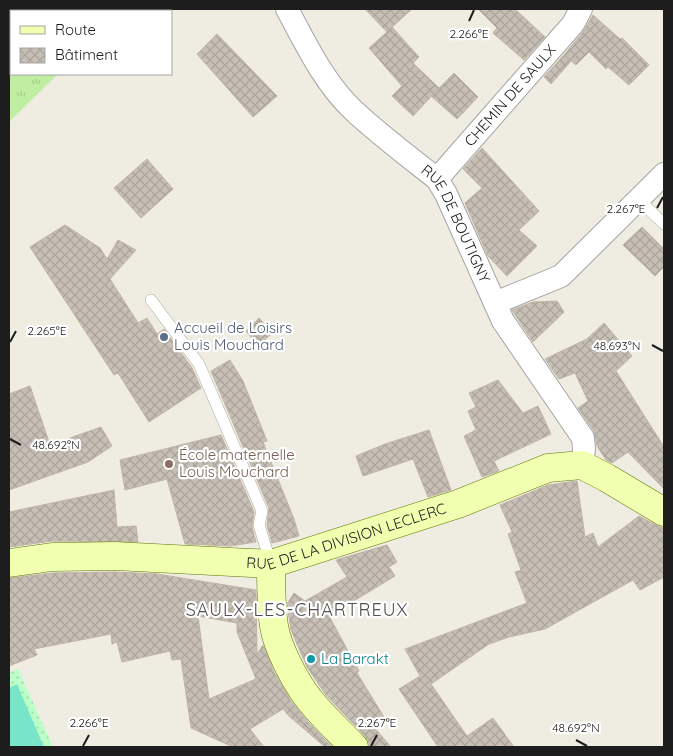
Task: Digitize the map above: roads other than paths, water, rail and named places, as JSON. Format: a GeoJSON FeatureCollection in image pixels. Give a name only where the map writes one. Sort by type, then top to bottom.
{"type":"FeatureCollection","features":[{"type":"Feature","properties":{"kind":"main road","name":"RUE DE LA DIVISION LECLERC"},"geometry":{"type":"LineString","coordinates":[[9,563],[52,557],[115,556],[271,564],[458,504],[548,468],[582,465]]}},
{"type":"Feature","properties":{"kind":"main road"},"geometry":{"type":"LineString","coordinates":[[582,465],[664,512]]}},
{"type":"Feature","properties":{"kind":"main road"},"geometry":{"type":"LineString","coordinates":[[271,564],[274,628],[286,659],[297,682],[309,700],[354,747]]}},
{"type":"Feature","properties":{"kind":"street","name":"RUE DE BOUTIGNY"},"geometry":{"type":"LineString","coordinates":[[287,9],[312,55],[331,83],[353,110],[437,179],[446,194],[503,320],[583,438],[582,465]]}},
{"type":"Feature","properties":{"kind":"street","name":"CHEMIN DE SAULX"},"geometry":{"type":"LineString","coordinates":[[437,179],[573,24],[581,9]]}},
{"type":"Feature","properties":{"kind":"street"},"geometry":{"type":"LineString","coordinates":[[495,303],[561,276],[664,174]]}},
{"type":"Feature","properties":{"kind":"lane"},"geometry":{"type":"LineString","coordinates":[[639,200],[664,224]]}},
{"type":"Feature","properties":{"kind":"lane"},"geometry":{"type":"LineString","coordinates":[[151,300],[199,364],[262,511],[259,525],[271,564]]}},
{"type":"Feature","properties":{"kind":"place","name":"Accueil de Loisirs Louis Mouchard"},"geometry":{"type":"Point","coordinates":[164,337]}},
{"type":"Feature","properties":{"kind":"place","name":"École maternelle Louis Mouchard"},"geometry":{"type":"Point","coordinates":[169,464]}},
{"type":"Feature","properties":{"kind":"place","name":"La Barakt"},"geometry":{"type":"Point","coordinates":[311,659]}},
{"type":"Feature","properties":{"kind":"district","name":"SAULX-LES-CHARTREUX"},"geometry":{"type":"Point","coordinates":[297,610]}}]}
